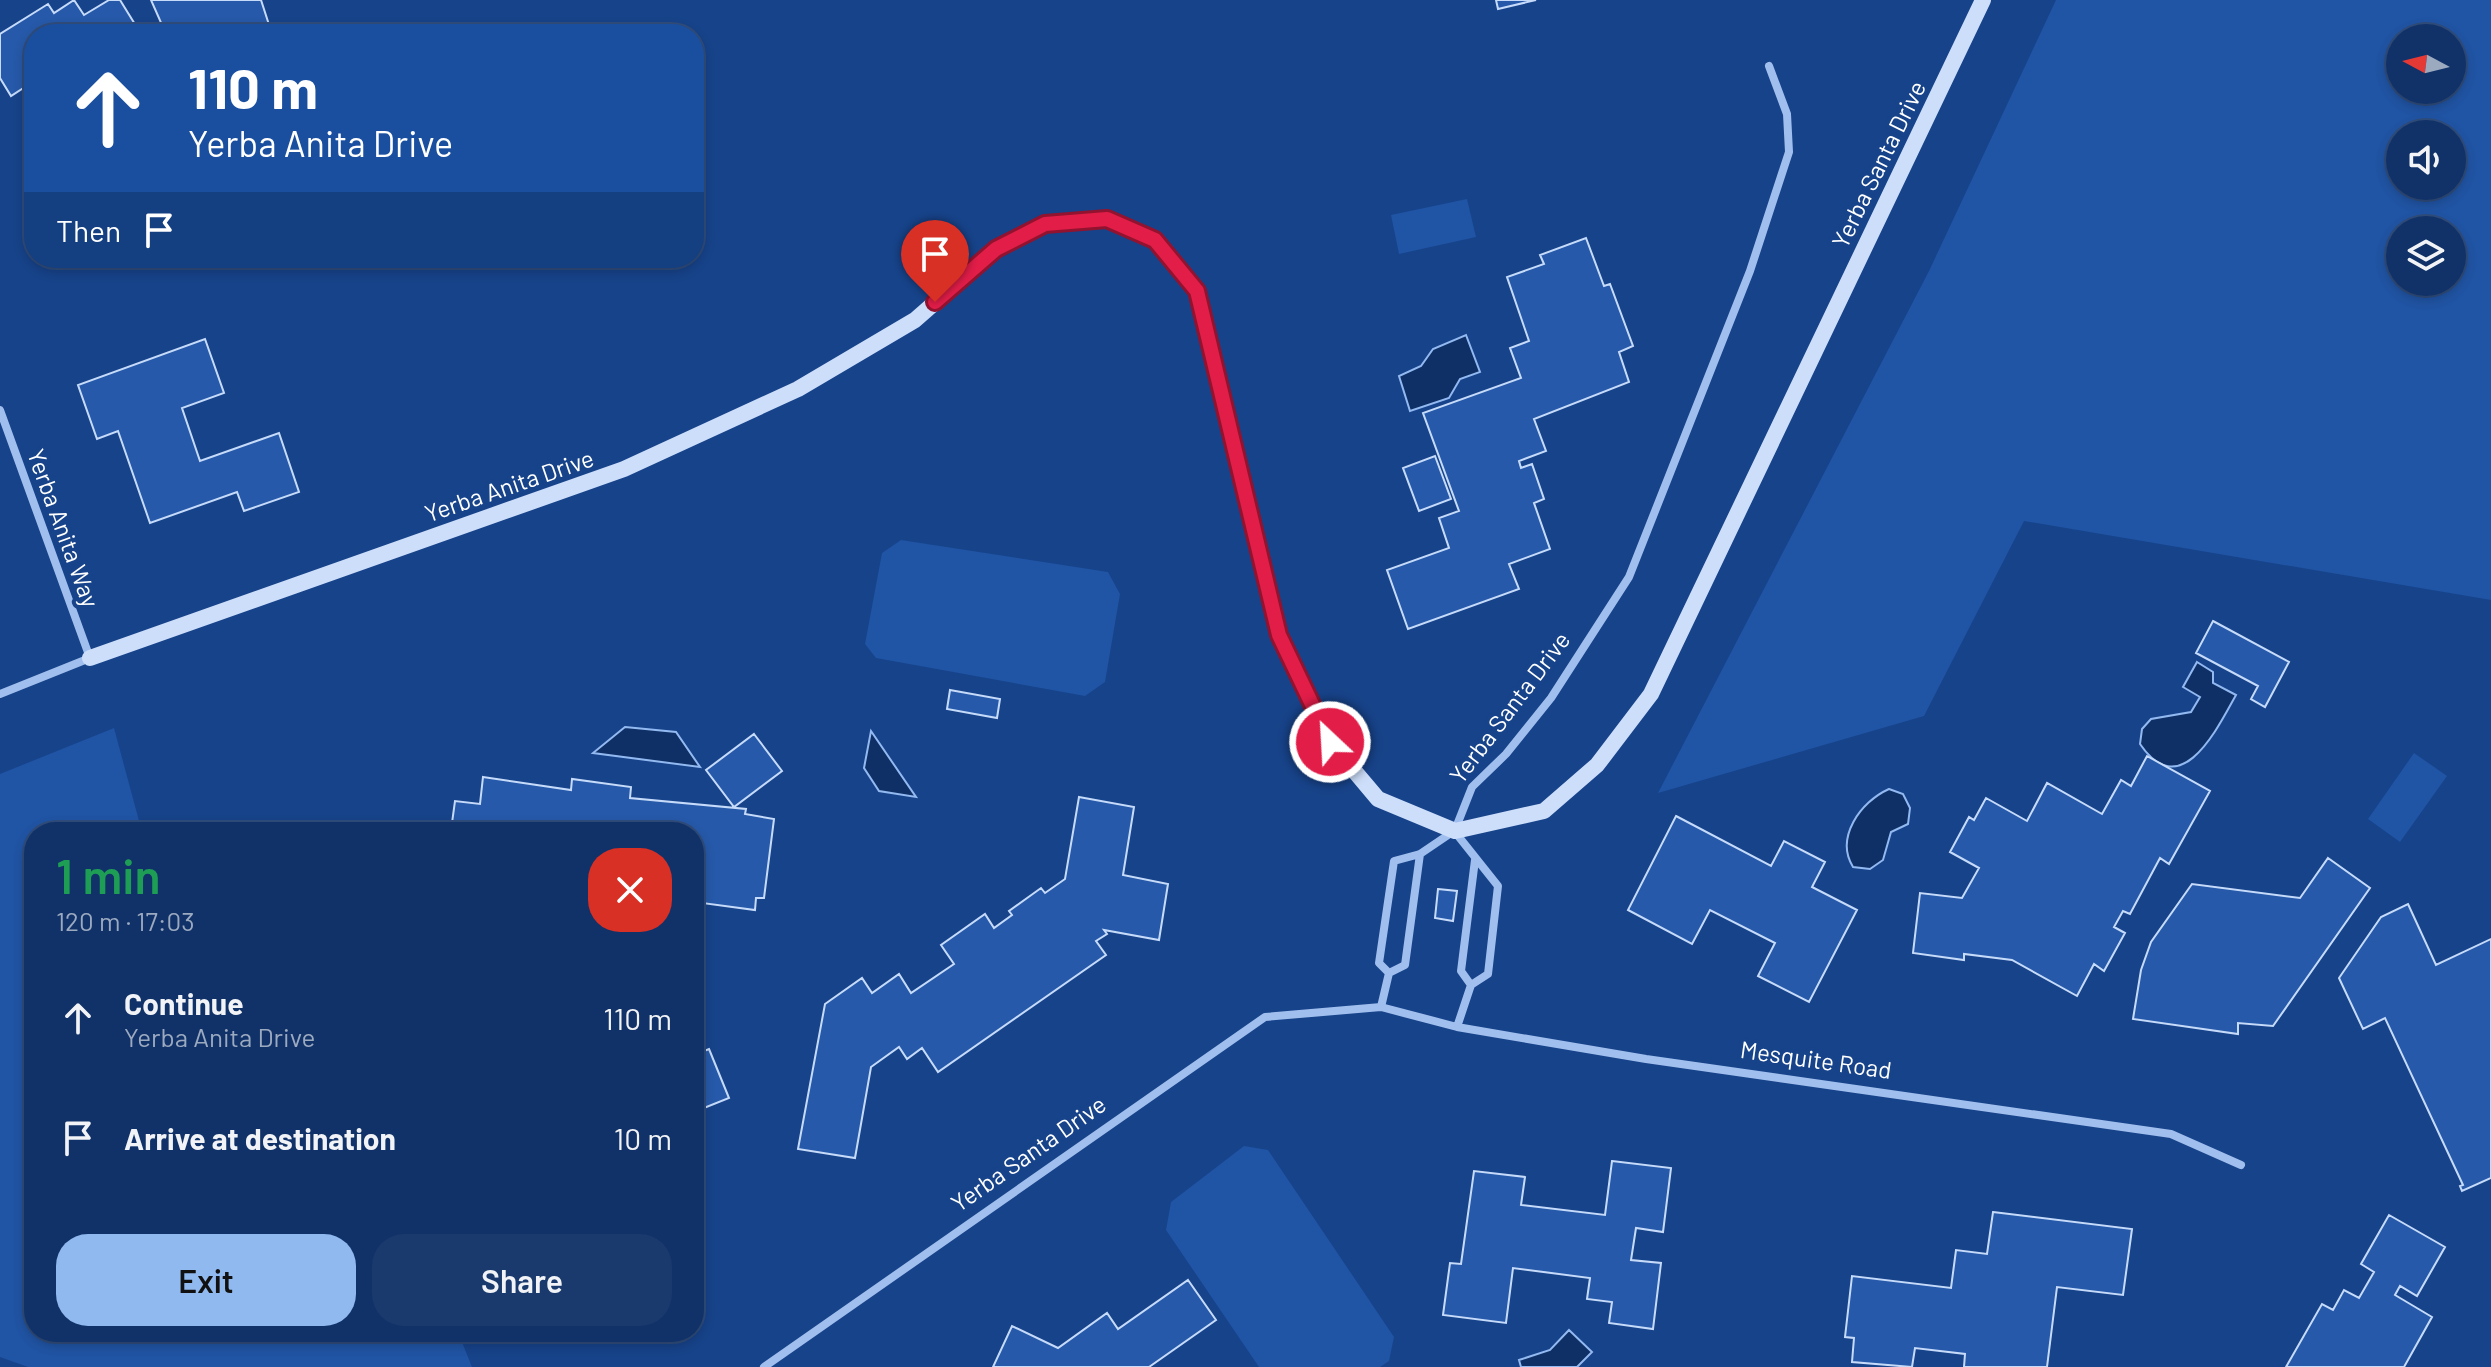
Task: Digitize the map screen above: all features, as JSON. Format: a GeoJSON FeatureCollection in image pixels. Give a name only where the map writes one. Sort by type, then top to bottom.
{"type":"FeatureCollection","features":[{"type":"Feature","properties":{"kind":"street","name":"Yerba Santa Drive"},"geometry":{"type":"LineString","coordinates":[[1455,831],[1544,811],[1597,765],[1651,694],[1983,0]]}},
{"type":"Feature","properties":{"kind":"street","name":"Yerba Santa Drive"},"geometry":{"type":"LineString","coordinates":[[1455,831],[1472,787],[1506,754],[1551,698],[1629,577],[1750,271],[1789,152],[1787,114],[1769,66]]}},
{"type":"Feature","properties":{"kind":"street","name":"Yerba Anita Drive"},"geometry":{"type":"LineString","coordinates":[[0,694],[90,658],[624,469],[798,389],[915,320],[996,249],[1045,224],[1107,219],[1155,240],[1197,291],[1279,635],[1330,742],[1378,799],[1455,831]]}},
{"type":"Feature","properties":{"kind":"street","name":"Yerba Anita Way"},"geometry":{"type":"LineString","coordinates":[[0,410],[90,658]]}},
{"type":"Feature","properties":{"kind":"street"},"geometry":{"type":"LineString","coordinates":[[1389,973],[1379,963],[1394,861],[1420,854],[1455,831],[1498,886],[1488,974],[1471,985],[1457,1027]]}},
{"type":"Feature","properties":{"kind":"street"},"geometry":{"type":"LineString","coordinates":[[1389,973],[1405,965],[1420,854]]}},
{"type":"Feature","properties":{"kind":"street"},"geometry":{"type":"LineString","coordinates":[[1471,985],[1461,971],[1475,860]]}},
{"type":"Feature","properties":{"kind":"street"},"geometry":{"type":"LineString","coordinates":[[1381,1007],[1389,973]]}},
{"type":"Feature","properties":{"kind":"street","name":"Yerba Santa Drive"},"geometry":{"type":"LineString","coordinates":[[764,1367],[1265,1017],[1381,1007]]}},
{"type":"Feature","properties":{"kind":"street","name":"Mesquite Road"},"geometry":{"type":"LineString","coordinates":[[1381,1007],[1457,1027],[1646,1059],[2171,1134],[2241,1165]]}},
{"type":"Feature","properties":{"kind":"shaded area"},"geometry":{"type":"Polygon","coordinates":[[[2056,0],[2491,0],[2491,600],[2024,521],[1924,716],[1658,793],[1929,271],[2056,0]]]}},
{"type":"Feature","properties":{"kind":"shaded area"},"geometry":{"type":"Polygon","coordinates":[[[1467,199],[1476,237],[1399,254],[1391,215],[1467,199]]]}},
{"type":"Feature","properties":{"kind":"shaded area"},"geometry":{"type":"Polygon","coordinates":[[[1466,335],[1480,372],[1460,379],[1449,398],[1410,411],[1399,376],[1421,366],[1433,349],[1466,335]]]}},
{"type":"Feature","properties":{"kind":"shaded area"},"geometry":{"type":"Polygon","coordinates":[[[901,540],[1108,572],[1120,594],[1105,682],[1085,696],[876,658],[865,644],[882,553],[901,540]]]}},
{"type":"Feature","properties":{"kind":"shaded area"},"geometry":{"type":"Polygon","coordinates":[[[2197,662],[2213,672],[2213,683],[2236,695],[2219,725],[2196,755],[2183,764],[2170,766],[2155,761],[2140,744],[2142,729],[2151,719],[2191,712],[2200,697],[2183,687],[2197,662]]]}},
{"type":"Feature","properties":{"kind":"shaded area"},"geometry":{"type":"Polygon","coordinates":[[[625,727],[676,732],[700,767],[593,753],[625,727]]]}},
{"type":"Feature","properties":{"kind":"shaded area"},"geometry":{"type":"Polygon","coordinates":[[[114,728],[139,822],[24,822],[24,1342],[462,1342],[472,1367],[28,1367],[0,1357],[0,774],[114,728]]]}},
{"type":"Feature","properties":{"kind":"shaded area"},"geometry":{"type":"Polygon","coordinates":[[[871,731],[916,797],[879,791],[864,768],[871,731]]]}},
{"type":"Feature","properties":{"kind":"shaded area"},"geometry":{"type":"Polygon","coordinates":[[[2414,753],[2447,776],[2400,842],[2368,819],[2414,753]]]}},
{"type":"Feature","properties":{"kind":"shaded area"},"geometry":{"type":"Polygon","coordinates":[[[1889,789],[1903,794],[1910,808],[1908,824],[1891,832],[1883,860],[1870,869],[1853,867],[1847,844],[1853,822],[1869,803],[1889,789]]]}},
{"type":"Feature","properties":{"kind":"shaded area"},"geometry":{"type":"Polygon","coordinates":[[[1244,1146],[1268,1150],[1394,1337],[1389,1361],[1380,1367],[1259,1367],[1166,1230],[1171,1202],[1244,1146]]]}},
{"type":"Feature","properties":{"kind":"shaded area"},"geometry":{"type":"Polygon","coordinates":[[[1569,1330],[1592,1352],[1577,1367],[1521,1367],[1519,1360],[1550,1350],[1569,1330]]]}},
{"type":"Feature","properties":{"kind":"building"},"geometry":{"type":"Polygon","coordinates":[[[74,0],[84,15],[109,0],[120,0],[135,24],[24,24],[24,88],[11,96],[0,78],[0,34],[48,4],[54,13],[74,0]]]}},
{"type":"Feature","properties":{"kind":"building"},"geometry":{"type":"Polygon","coordinates":[[[151,0],[261,0],[269,24],[162,24],[151,0]]]}},
{"type":"Feature","properties":{"kind":"building"},"geometry":{"type":"Polygon","coordinates":[[[1496,0],[1536,0],[1498,9],[1496,0]]]}},
{"type":"Feature","properties":{"kind":"building"},"geometry":{"type":"Polygon","coordinates":[[[1586,238],[1604,286],[1610,284],[1633,346],[1619,352],[1629,382],[1534,419],[1546,451],[1519,461],[1521,468],[1532,464],[1544,499],[1534,503],[1550,549],[1509,564],[1519,589],[1408,629],[1387,570],[1449,548],[1439,518],[1459,511],[1423,413],[1521,378],[1510,348],[1529,341],[1507,277],[1544,264],[1540,255],[1586,238]]]}},
{"type":"Feature","properties":{"kind":"building"},"geometry":{"type":"Polygon","coordinates":[[[205,339],[224,393],[182,408],[200,461],[279,433],[299,492],[244,511],[237,492],[150,523],[118,431],[97,439],[78,385],[205,339]]]}},
{"type":"Feature","properties":{"kind":"building"},"geometry":{"type":"Polygon","coordinates":[[[1435,456],[1451,499],[1419,511],[1403,468],[1435,456]]]}},
{"type":"Feature","properties":{"kind":"building"},"geometry":{"type":"Polygon","coordinates":[[[2213,621],[2289,662],[2265,707],[2251,699],[2258,686],[2196,653],[2213,621]]]}},
{"type":"Feature","properties":{"kind":"building"},"geometry":{"type":"Polygon","coordinates":[[[950,690],[1000,699],[997,718],[947,709],[950,690]]]}},
{"type":"Feature","properties":{"kind":"building"},"geometry":{"type":"Polygon","coordinates":[[[754,734],[782,771],[734,807],[706,770],[754,734]]]}},
{"type":"Feature","properties":{"kind":"building"},"geometry":{"type":"Polygon","coordinates":[[[2147,756],[2210,791],[2169,864],[2160,858],[2130,914],[2123,911],[2114,927],[2125,933],[2104,971],[2094,964],[2077,996],[2012,960],[1964,954],[1964,960],[1913,953],[1920,893],[1962,898],[1979,868],[1950,852],[1969,817],[1974,820],[1986,798],[2027,821],[2047,783],[2102,814],[2121,780],[2131,786],[2147,756]]]}},
{"type":"Feature","properties":{"kind":"building"},"geometry":{"type":"Polygon","coordinates":[[[483,777],[571,790],[572,779],[631,787],[630,798],[746,809],[745,814],[774,819],[764,898],[756,898],[755,910],[704,903],[704,822],[452,822],[455,801],[480,804],[483,777]]]}},
{"type":"Feature","properties":{"kind":"building"},"geometry":{"type":"Polygon","coordinates":[[[1079,797],[1134,807],[1123,875],[1168,884],[1159,940],[1104,930],[1107,934],[1096,941],[1106,955],[938,1072],[922,1048],[907,1059],[899,1047],[871,1067],[855,1158],[798,1149],[825,1004],[862,978],[872,993],[899,974],[911,993],[954,964],[941,945],[985,914],[994,928],[1012,915],[1009,911],[1041,888],[1045,893],[1065,879],[1079,797]]]}},
{"type":"Feature","properties":{"kind":"building"},"geometry":{"type":"Polygon","coordinates":[[[1676,816],[1771,866],[1784,841],[1825,862],[1812,887],[1857,910],[1809,1002],[1758,976],[1775,943],[1710,910],[1692,944],[1628,910],[1676,816]]]}},
{"type":"Feature","properties":{"kind":"building"},"geometry":{"type":"Polygon","coordinates":[[[2328,858],[2370,888],[2273,1026],[2238,1023],[2238,1034],[2133,1019],[2141,970],[2151,942],[2192,884],[2300,898],[2328,858]]]}},
{"type":"Feature","properties":{"kind":"building"},"geometry":{"type":"Polygon","coordinates":[[[1438,889],[1457,891],[1453,921],[1435,918],[1438,889]]]}},
{"type":"Feature","properties":{"kind":"building"},"geometry":{"type":"Polygon","coordinates":[[[2408,904],[2436,965],[2491,939],[2491,1178],[2462,1191],[2460,1186],[2463,1185],[2385,1018],[2363,1029],[2339,978],[2381,917],[2408,904]]]}},
{"type":"Feature","properties":{"kind":"building"},"geometry":{"type":"Polygon","coordinates":[[[709,1049],[729,1098],[704,1108],[704,1051],[709,1049]]]}},
{"type":"Feature","properties":{"kind":"building"},"geometry":{"type":"Polygon","coordinates":[[[1612,1161],[1671,1168],[1663,1232],[1636,1228],[1631,1260],[1661,1263],[1653,1329],[1609,1323],[1612,1302],[1587,1299],[1590,1278],[1513,1268],[1506,1323],[1443,1315],[1450,1263],[1461,1264],[1474,1171],[1525,1177],[1521,1205],[1605,1215],[1612,1161]]]}},
{"type":"Feature","properties":{"kind":"building"},"geometry":{"type":"Polygon","coordinates":[[[1993,1212],[2132,1229],[2123,1295],[2057,1287],[2047,1367],[1964,1367],[1965,1354],[1915,1348],[1912,1367],[1852,1362],[1854,1338],[1845,1337],[1852,1276],[1951,1288],[1956,1250],[1987,1254],[1993,1212]]]}},
{"type":"Feature","properties":{"kind":"building"},"geometry":{"type":"Polygon","coordinates":[[[2389,1215],[2445,1247],[2417,1296],[2400,1286],[2395,1295],[2432,1317],[2404,1367],[2286,1367],[2322,1304],[2333,1310],[2344,1290],[2359,1298],[2374,1272],[2361,1264],[2389,1215]]]}},
{"type":"Feature","properties":{"kind":"building"},"geometry":{"type":"Polygon","coordinates":[[[1188,1280],[1216,1320],[1149,1367],[993,1367],[1012,1326],[1058,1348],[1107,1313],[1118,1329],[1188,1280]]]}},
{"type":"Feature","properties":{"kind":"route"},"geometry":{"type":"LineString","coordinates":[[935,302],[996,249],[1045,224],[1107,219],[1155,240],[1197,291],[1279,635],[1330,742]]}}]}
